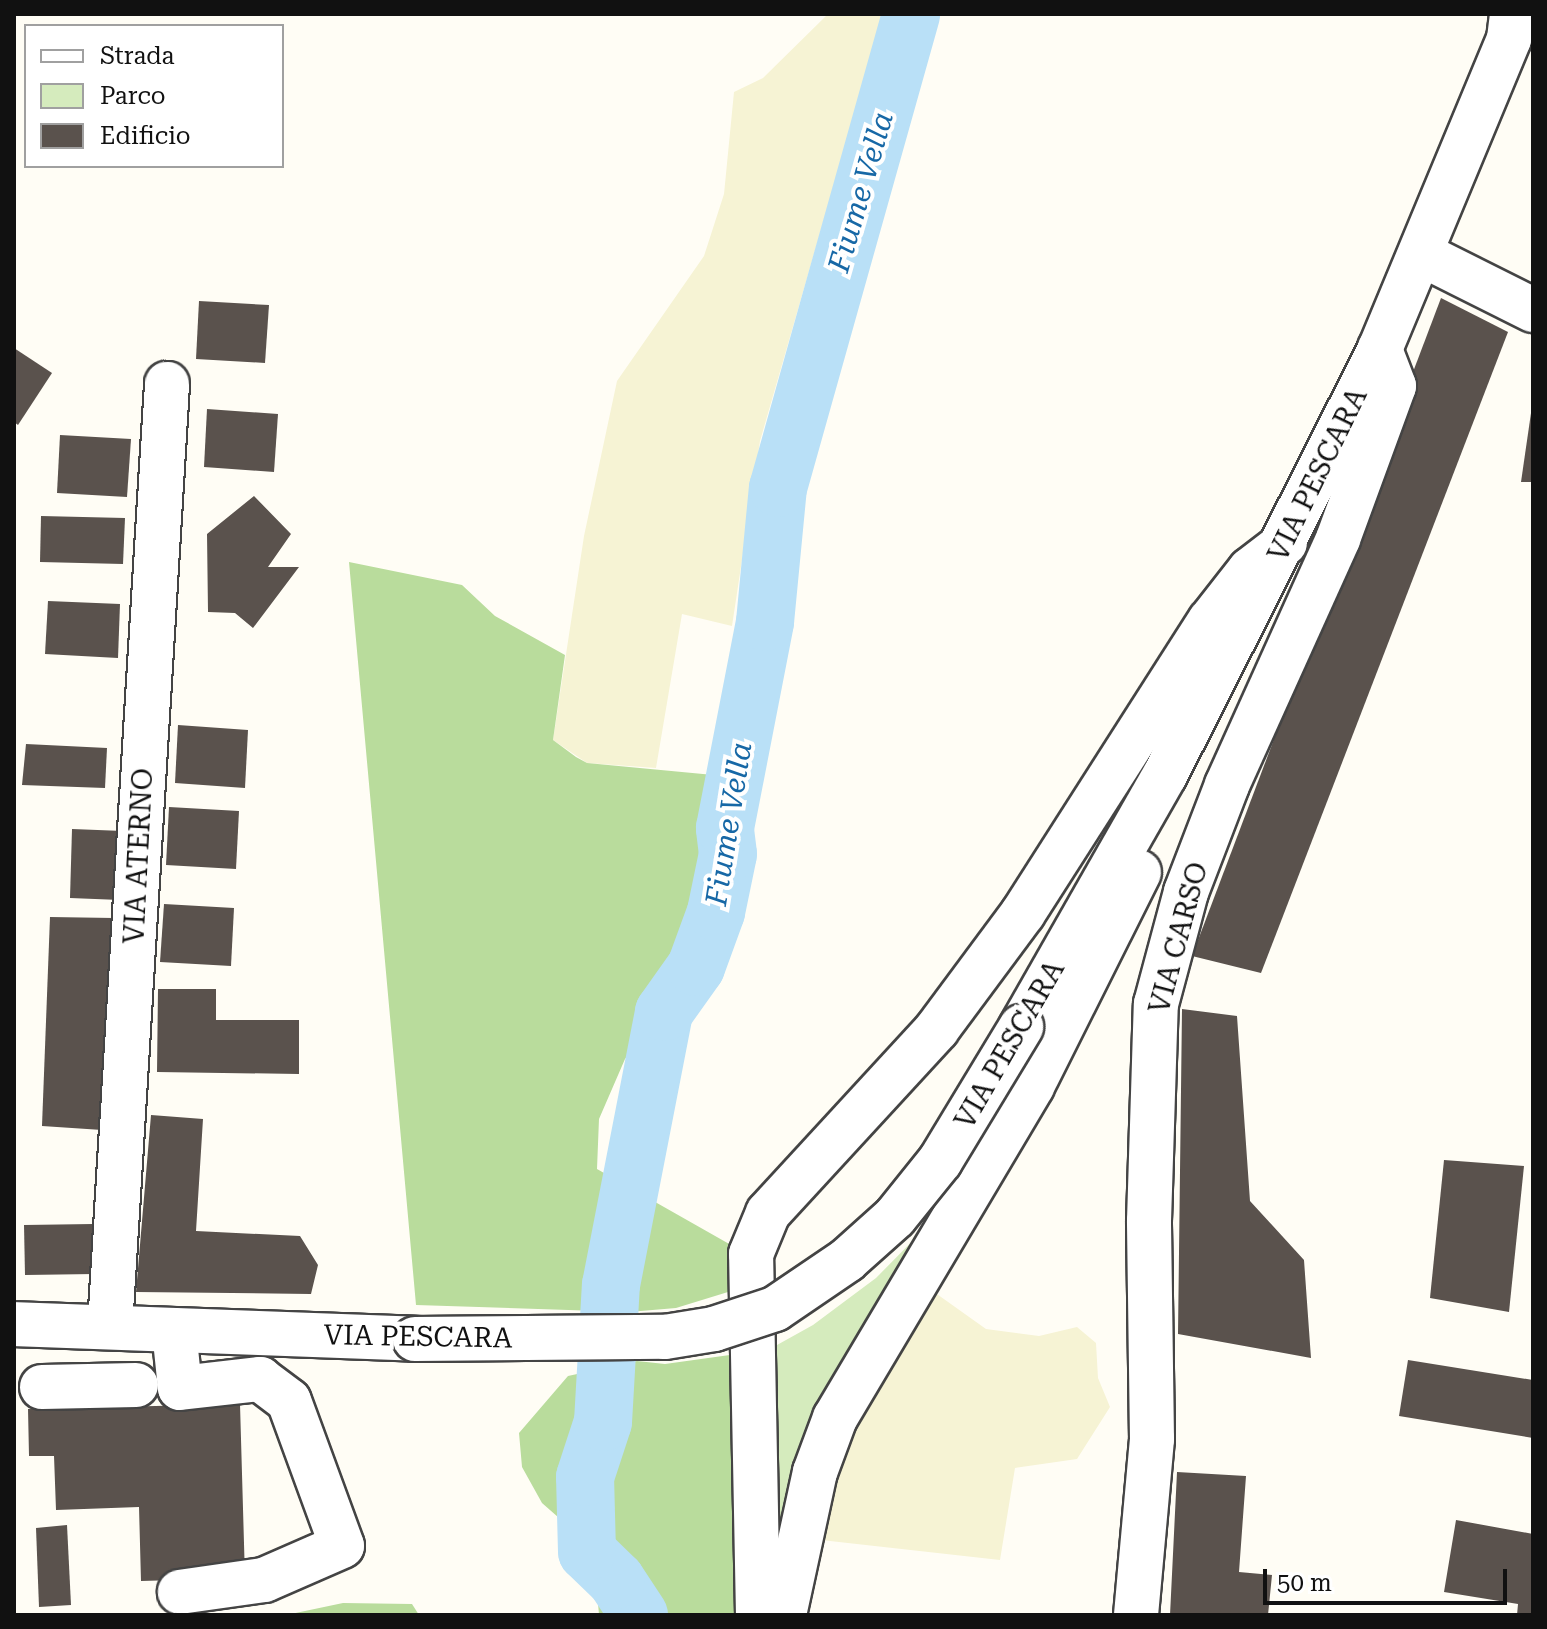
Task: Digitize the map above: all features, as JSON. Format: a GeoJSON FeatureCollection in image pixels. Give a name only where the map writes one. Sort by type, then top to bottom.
{"type":"FeatureCollection","features":[{"type":"Feature","properties":{"kind":"street","name":"VIA PESCARA"},"geometry":{"type":"LineString","coordinates":[[14,1324],[415,1339],[665,1337],[714,1329],[775,1309],[847,1260],[895,1217],[940,1161],[1021,1027],[1165,775],[1285,543],[1380,349],[1423,255],[1517,22]]}},
{"type":"Feature","properties":{"kind":"street"},"geometry":{"type":"LineString","coordinates":[[1423,255],[1533,310]]}},
{"type":"Feature","properties":{"kind":"street","name":"VIA CARSO"},"geometry":{"type":"LineString","coordinates":[[1136,1615],[1152,1439],[1149,1221],[1156,1004],[1191,879],[1338,539],[1394,386],[1380,349]]}},
{"type":"Feature","properties":{"kind":"street","name":"VIA ATERNO"},"geometry":{"type":"LineString","coordinates":[[42,1387],[117,1385],[104,1327],[167,384]]}},
{"type":"Feature","properties":{"kind":"street"},"geometry":{"type":"LineString","coordinates":[[758,1615],[751,1254],[768,1213],[937,1029],[1023,913],[1210,621],[1250,570],[1285,543]]}},
{"type":"Feature","properties":{"kind":"street"},"geometry":{"type":"LineString","coordinates":[[784,1615],[815,1472],[835,1418],[1069,1018],[1143,862],[1165,775]]}},
{"type":"Feature","properties":{"kind":"street"},"geometry":{"type":"LineString","coordinates":[[174,1330],[180,1388],[260,1379],[289,1401],[342,1546],[264,1580],[180,1592]]}},
{"type":"Feature","properties":{"kind":"shaded area"},"geometry":{"type":"Polygon","coordinates":[[[828,14],[895,14],[848,136],[760,441],[732,626],[682,614],[656,768],[587,763],[553,740],[584,536],[617,381],[704,256],[724,194],[734,92],[763,78],[828,14]]]}},
{"type":"Feature","properties":{"kind":"shaded area"},"geometry":{"type":"Polygon","coordinates":[[[927,1287],[986,1329],[1039,1336],[1077,1327],[1096,1343],[1098,1378],[1110,1407],[1077,1459],[1015,1468],[1000,1560],[821,1540],[851,1432],[927,1287]]]}},
{"type":"Feature","properties":{"kind":"green space"},"geometry":{"type":"Polygon","coordinates":[[[349,562],[462,585],[495,616],[565,655],[553,740],[576,757],[587,763],[724,776],[707,853],[705,897],[684,961],[648,1029],[625,1059],[599,1119],[597,1169],[731,1245],[728,1292],[676,1308],[629,1312],[416,1305],[349,562]]]}},
{"type":"Feature","properties":{"kind":"green space"},"geometry":{"type":"Polygon","coordinates":[[[940,1213],[774,1615],[768,1350],[813,1325],[876,1278],[940,1213]]]}},
{"type":"Feature","properties":{"kind":"green space"},"geometry":{"type":"Polygon","coordinates":[[[737,1354],[747,1615],[599,1615],[597,1591],[608,1561],[542,1503],[522,1467],[519,1433],[568,1376],[637,1361],[665,1364],[737,1354]]]}},
{"type":"Feature","properties":{"kind":"green space"},"geometry":{"type":"Polygon","coordinates":[[[343,1603],[412,1604],[419,1615],[286,1615],[343,1603]]]}},
{"type":"Feature","properties":{"kind":"building"},"geometry":{"type":"Polygon","coordinates":[[[1441,298],[1508,332],[1261,973],[1192,956],[1441,298]]]}},
{"type":"Feature","properties":{"kind":"building"},"geometry":{"type":"Polygon","coordinates":[[[199,301],[269,305],[265,363],[196,359],[199,301]]]}},
{"type":"Feature","properties":{"kind":"building"},"geometry":{"type":"Polygon","coordinates":[[[14,348],[52,373],[18,425],[14,422],[14,348]]]}},
{"type":"Feature","properties":{"kind":"building"},"geometry":{"type":"Polygon","coordinates":[[[207,409],[278,414],[274,472],[204,467],[207,409]]]}},
{"type":"Feature","properties":{"kind":"building"},"geometry":{"type":"Polygon","coordinates":[[[1531,413],[1533,482],[1521,482],[1531,413]]]}},
{"type":"Feature","properties":{"kind":"building"},"geometry":{"type":"Polygon","coordinates":[[[60,435],[131,439],[127,497],[57,493],[60,435]]]}},
{"type":"Feature","properties":{"kind":"building"},"geometry":{"type":"Polygon","coordinates":[[[254,496],[291,534],[268,567],[299,567],[253,628],[235,613],[208,612],[207,534],[254,496]]]}},
{"type":"Feature","properties":{"kind":"building"},"geometry":{"type":"Polygon","coordinates":[[[41,516],[125,518],[123,564],[40,562],[41,516]]]}},
{"type":"Feature","properties":{"kind":"building"},"geometry":{"type":"Polygon","coordinates":[[[48,601],[120,604],[118,658],[45,654],[48,601]]]}},
{"type":"Feature","properties":{"kind":"building"},"geometry":{"type":"Polygon","coordinates":[[[178,725],[248,730],[245,788],[175,783],[178,725]]]}},
{"type":"Feature","properties":{"kind":"building"},"geometry":{"type":"Polygon","coordinates":[[[26,744],[107,748],[105,788],[22,785],[26,744]]]}},
{"type":"Feature","properties":{"kind":"building"},"geometry":{"type":"Polygon","coordinates":[[[169,807],[239,811],[236,869],[166,865],[169,807]]]}},
{"type":"Feature","properties":{"kind":"building"},"geometry":{"type":"Polygon","coordinates":[[[72,829],[123,831],[120,900],[70,898],[72,829]]]}},
{"type":"Feature","properties":{"kind":"building"},"geometry":{"type":"Polygon","coordinates":[[[164,904],[234,908],[231,966],[160,962],[164,904]]]}},
{"type":"Feature","properties":{"kind":"building"},"geometry":{"type":"Polygon","coordinates":[[[50,917],[114,918],[102,1130],[42,1126],[50,917]]]}},
{"type":"Feature","properties":{"kind":"building"},"geometry":{"type":"Polygon","coordinates":[[[158,989],[216,989],[216,1020],[299,1020],[299,1074],[157,1072],[158,989]]]}},
{"type":"Feature","properties":{"kind":"building"},"geometry":{"type":"Polygon","coordinates":[[[1182,1009],[1237,1016],[1250,1201],[1304,1260],[1311,1358],[1178,1334],[1182,1009]]]}},
{"type":"Feature","properties":{"kind":"building"},"geometry":{"type":"Polygon","coordinates":[[[151,1115],[203,1119],[196,1231],[300,1236],[318,1265],[311,1294],[136,1292],[151,1115]]]}},
{"type":"Feature","properties":{"kind":"building"},"geometry":{"type":"Polygon","coordinates":[[[1444,1160],[1524,1166],[1509,1312],[1430,1298],[1444,1160]]]}},
{"type":"Feature","properties":{"kind":"building"},"geometry":{"type":"Polygon","coordinates":[[[93,1224],[94,1274],[25,1275],[24,1225],[93,1224]]]}},
{"type":"Feature","properties":{"kind":"building"},"geometry":{"type":"Polygon","coordinates":[[[1408,1360],[1533,1380],[1533,1438],[1399,1416],[1408,1360]]]}},
{"type":"Feature","properties":{"kind":"building"},"geometry":{"type":"Polygon","coordinates":[[[240,1404],[245,1578],[141,1581],[139,1507],[56,1510],[54,1456],[29,1456],[28,1409],[240,1404]]]}},
{"type":"Feature","properties":{"kind":"building"},"geometry":{"type":"Polygon","coordinates":[[[1177,1472],[1246,1476],[1239,1572],[1272,1575],[1268,1615],[1170,1615],[1177,1472]]]}},
{"type":"Feature","properties":{"kind":"building"},"geometry":{"type":"Polygon","coordinates":[[[1456,1520],[1533,1534],[1533,1615],[1517,1615],[1518,1604],[1444,1592],[1456,1520]]]}},
{"type":"Feature","properties":{"kind":"building"},"geometry":{"type":"Polygon","coordinates":[[[67,1525],[71,1605],[39,1607],[36,1528],[67,1525]]]}},
{"type":"Feature","properties":{"kind":"waterway","name":"Fiume Vella"},"geometry":{"type":"LineString","coordinates":[[639,1615],[616,1580],[587,1552],[585,1477],[603,1422],[611,1285],[664,1012],[696,967],[716,912],[728,854],[725,828],[765,622],[778,488],[911,14]]}}]}
